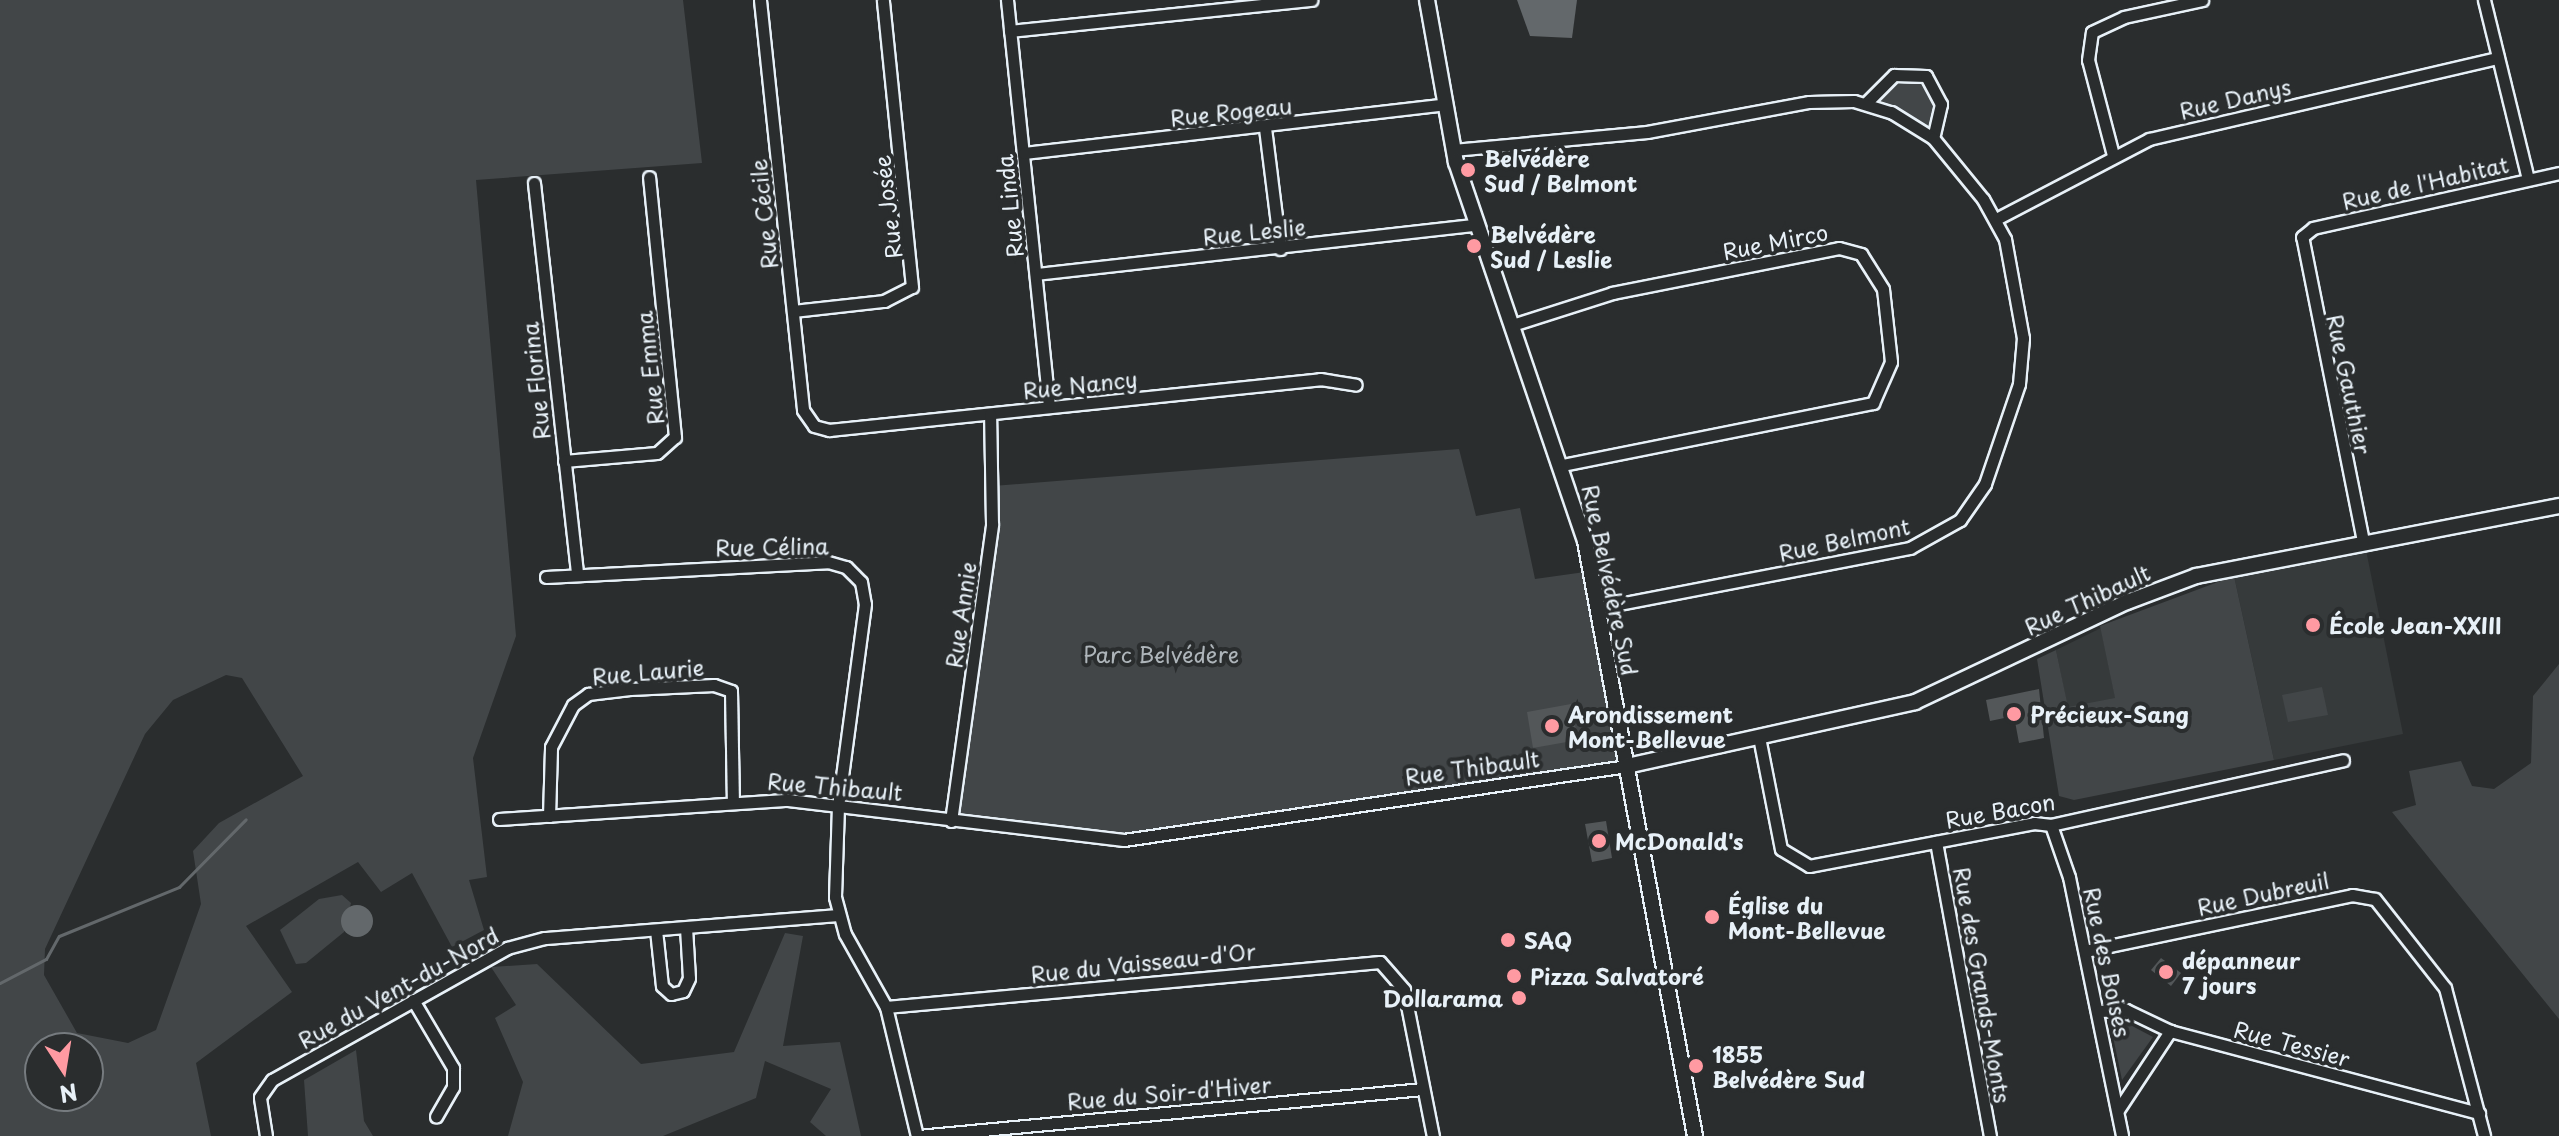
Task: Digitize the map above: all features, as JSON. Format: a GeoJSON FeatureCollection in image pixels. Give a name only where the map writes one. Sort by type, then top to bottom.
{"type":"FeatureCollection","features":[{"type":"Feature","properties":{"kind":"street","name":"Rue Cécile"},"geometry":{"type":"LineString","coordinates":[[760,0],[793,311],[809,422]]}},
{"type":"Feature","properties":{"kind":"street","name":"Rue Josée"},"geometry":{"type":"LineString","coordinates":[[793,311],[884,301],[912,287],[883,0]]}},
{"type":"Feature","properties":{"kind":"street","name":"Rue Linda"},"geometry":{"type":"LineString","coordinates":[[1007,0],[1049,407]]}},
{"type":"Feature","properties":{"kind":"street"},"geometry":{"type":"LineString","coordinates":[[1010,31],[1311,0]]}},
{"type":"Feature","properties":{"kind":"street","name":"Rue Belvédère Sud"},"geometry":{"type":"LineString","coordinates":[[1427,0],[1442,105],[1453,150],[1476,225],[1562,465],[1598,608],[1695,1136]]}},
{"type":"Feature","properties":{"kind":"street"},"geometry":{"type":"LineString","coordinates":[[2113,155],[2088,60],[2092,32],[2124,17],[2202,0]]}},
{"type":"Feature","properties":{"kind":"street"},"geometry":{"type":"LineString","coordinates":[[2484,0],[2528,179]]}},
{"type":"Feature","properties":{"kind":"street","name":"Rue Danys"},"geometry":{"type":"LineString","coordinates":[[1996,219],[2113,155],[2175,132],[2498,58]]}},
{"type":"Feature","properties":{"kind":"street"},"geometry":{"type":"LineString","coordinates":[[1866,103],[1894,75],[1926,76],[1941,104],[1933,138]]}},
{"type":"Feature","properties":{"kind":"street","name":"Rue Belmont"},"geometry":{"type":"LineString","coordinates":[[1453,150],[1647,132],[1828,100],[1866,103],[1933,138],[1996,219],[2016,288],[2022,369],[1985,484],[1960,520],[1910,548],[1598,608]]}},
{"type":"Feature","properties":{"kind":"street","name":"Rue Rogeau"},"geometry":{"type":"LineString","coordinates":[[1024,153],[1265,128],[1442,105]]}},
{"type":"Feature","properties":{"kind":"street"},"geometry":{"type":"LineString","coordinates":[[1265,128],[1280,249]]}},
{"type":"Feature","properties":{"kind":"street","name":"Rue de l'Habitat"},"geometry":{"type":"LineString","coordinates":[[2302,237],[2313,228],[2559,173]]}},
{"type":"Feature","properties":{"kind":"street","name":"Rue Emma"},"geometry":{"type":"LineString","coordinates":[[564,461],[657,453],[675,437],[649,177]]}},
{"type":"Feature","properties":{"kind":"street","name":"Rue Florina"},"geometry":{"type":"LineString","coordinates":[[534,183],[577,574]]}},
{"type":"Feature","properties":{"kind":"street","name":"Rue Leslie"},"geometry":{"type":"LineString","coordinates":[[1036,274],[1476,225]]}},
{"type":"Feature","properties":{"kind":"street","name":"Rue Gauthier"},"geometry":{"type":"LineString","coordinates":[[2302,237],[2363,541]]}},
{"type":"Feature","properties":{"kind":"street","name":"Rue Mirco"},"geometry":{"type":"LineString","coordinates":[[1512,325],[1612,293],[1839,248],[1861,254],[1883,289],[1891,362],[1883,391],[1873,403],[1562,465]]}},
{"type":"Feature","properties":{"kind":"street","name":"Rue Nancy"},"geometry":{"type":"LineString","coordinates":[[809,422],[829,430],[1320,379],[1356,385]]}},
{"type":"Feature","properties":{"kind":"street","name":"Rue Annie"},"geometry":{"type":"LineString","coordinates":[[951,821],[992,524],[990,414]]}},
{"type":"Feature","properties":{"kind":"street","name":"Rue Thibault"},"geometry":{"type":"LineString","coordinates":[[499,819],[733,802],[838,806],[1124,840],[1627,766],[1942,692],[2173,584],[2363,541],[2559,506]]}},
{"type":"Feature","properties":{"kind":"street","name":"Rue Célina"},"geometry":{"type":"LineString","coordinates":[[546,577],[828,562],[854,573],[865,604],[838,806],[833,874],[839,915],[886,1007],[917,1136]]}},
{"type":"Feature","properties":{"kind":"street","name":"Rue Laurie"},"geometry":{"type":"LineString","coordinates":[[549,816],[551,747],[573,705],[588,694],[630,689],[714,685],[731,691],[733,802]]}},
{"type":"Feature","properties":{"kind":"street","name":"Rue Bacon"},"geometry":{"type":"LineString","coordinates":[[1759,737],[1777,839],[1798,864],[2034,823],[2051,825],[2343,760]]}},
{"type":"Feature","properties":{"kind":"street","name":"Rue des Boisés"},"geometry":{"type":"LineString","coordinates":[[2051,825],[2099,1011],[2122,1136]]}},
{"type":"Feature","properties":{"kind":"street","name":"Rue des Grands-Monts"},"geometry":{"type":"LineString","coordinates":[[1936,842],[1990,1136]]}},
{"type":"Feature","properties":{"kind":"street","name":"Rue Dubreuil"},"geometry":{"type":"LineString","coordinates":[[2085,951],[2352,895],[2375,899],[2445,988],[2484,1136]]}},
{"type":"Feature","properties":{"kind":"street","name":"Rue du Vent-du-Nord"},"geometry":{"type":"LineString","coordinates":[[266,1136],[259,1105],[265,1086],[413,1000],[520,944],[839,915]]}},
{"type":"Feature","properties":{"kind":"street"},"geometry":{"type":"LineString","coordinates":[[656,930],[662,986],[671,994],[683,991],[689,978],[686,928]]}},
{"type":"Feature","properties":{"kind":"street","name":"Rue du Vaisseau-d'Or"},"geometry":{"type":"LineString","coordinates":[[886,1007],[1369,959],[1399,977],[1423,1089]]}},
{"type":"Feature","properties":{"kind":"street"},"geometry":{"type":"LineString","coordinates":[[413,1000],[453,1068],[453,1087],[436,1116]]}},
{"type":"Feature","properties":{"kind":"street","name":"Rue Tessier"},"geometry":{"type":"LineString","coordinates":[[2099,1011],[2126,1010],[2170,1031],[2479,1113]]}},
{"type":"Feature","properties":{"kind":"street","name":"Rue des Boisés"},"geometry":{"type":"LineString","coordinates":[[2118,1110],[2170,1031]]}},
{"type":"Feature","properties":{"kind":"street"},"geometry":{"type":"LineString","coordinates":[[1423,1089],[1433,1136]]}},
{"type":"Feature","properties":{"kind":"street","name":"Rue du Soir-d'Hiver"},"geometry":{"type":"LineString","coordinates":[[917,1136],[1423,1089]]}},
{"type":"Feature","properties":{"kind":"shaded area"},"geometry":{"type":"Polygon","coordinates":[[[1517,0],[1577,0],[1572,38],[1530,36],[1517,0]]]}},
{"type":"Feature","properties":{"kind":"shaded area","name":"École Jean-XXIII"},"geometry":{"type":"Polygon","coordinates":[[[2366,550],[2403,734],[2274,760],[2234,576],[2366,550]]]}},
{"type":"Feature","properties":{"kind":"shaded area"},"geometry":{"type":"Polygon","coordinates":[[[2101,628],[2123,735],[2075,745],[2056,650],[2101,628]]]}},
{"type":"Feature","properties":{"kind":"shaded area"},"geometry":{"type":"Polygon","coordinates":[[[357,905],[368,910],[373,921],[368,932],[357,937],[346,932],[341,921],[346,910],[357,905]]]}},
{"type":"Feature","properties":{"kind":"green space"},"geometry":{"type":"Polygon","coordinates":[[[0,0],[683,0],[702,163],[476,180],[516,636],[473,758],[487,877],[469,880],[484,930],[452,947],[412,873],[381,892],[358,862],[246,926],[292,992],[196,1063],[211,1136],[0,1136],[0,0]],[[226,675],[173,700],[145,734],[45,949],[44,975],[76,1032],[24,1032],[24,1112],[104,1112],[104,1038],[128,1043],[156,1030],[201,904],[193,851],[219,823],[303,776],[242,678],[226,675]]]}},
{"type":"Feature","properties":{"kind":"green space"},"geometry":{"type":"Polygon","coordinates":[[[1897,79],[1926,85],[1936,105],[1930,127],[1876,99],[1897,79]]]}},
{"type":"Feature","properties":{"kind":"green space","name":"Parc Belvédère"},"geometry":{"type":"Polygon","coordinates":[[[1459,449],[1476,516],[1520,508],[1535,579],[1592,571],[1627,766],[1135,839],[951,821],[993,486],[1459,449]]]}},
{"type":"Feature","properties":{"kind":"green space"},"geometry":{"type":"Polygon","coordinates":[[[2234,576],[2274,760],[2074,800],[2059,796],[2037,659],[2056,650],[2068,707],[2115,698],[2100,626],[2234,576]]]}},
{"type":"Feature","properties":{"kind":"green space"},"geometry":{"type":"Polygon","coordinates":[[[2559,664],[2559,1019],[2392,812],[2416,805],[2409,771],[2461,761],[2472,786],[2494,789],[2531,763],[2533,696],[2559,664]]]}},
{"type":"Feature","properties":{"kind":"green space"},"geometry":{"type":"Polygon","coordinates":[[[2322,687],[2328,715],[2288,722],[2282,695],[2322,687]]]}},
{"type":"Feature","properties":{"kind":"green space"},"geometry":{"type":"Polygon","coordinates":[[[342,895],[351,903],[344,932],[306,963],[296,964],[280,930],[319,899],[342,895]]]}},
{"type":"Feature","properties":{"kind":"green space"},"geometry":{"type":"Polygon","coordinates":[[[785,933],[803,936],[783,1046],[840,1042],[861,1136],[826,1136],[810,1122],[831,1089],[765,1061],[756,1098],[663,1136],[508,1136],[523,1082],[495,1018],[516,1005],[491,967],[537,964],[641,1064],[734,1052],[785,933]]]}},
{"type":"Feature","properties":{"kind":"green space"},"geometry":{"type":"Polygon","coordinates":[[[2117,1018],[2153,1037],[2122,1080],[2111,1027],[2117,1018]]]}},
{"type":"Feature","properties":{"kind":"green space"},"geometry":{"type":"Polygon","coordinates":[[[356,1050],[364,1121],[373,1136],[308,1136],[304,1080],[356,1050]]]}},
{"type":"Feature","properties":{"kind":"building","name":"Précieux-Sang"},"geometry":{"type":"Polygon","coordinates":[[[2039,689],[2044,738],[2019,743],[2014,716],[1990,721],[1986,700],[2039,689]]]}},
{"type":"Feature","properties":{"kind":"building","name":"Arondissement Mont-Bellevue"},"geometry":{"type":"Polygon","coordinates":[[[1571,704],[1578,740],[1533,748],[1527,712],[1571,704]]]}},
{"type":"Feature","properties":{"kind":"building","name":"McDonald's"},"geometry":{"type":"Polygon","coordinates":[[[1606,821],[1612,858],[1592,862],[1585,824],[1606,821]]]}},
{"type":"Feature","properties":{"kind":"building","name":"dépanneur 7 jours"},"geometry":{"type":"Polygon","coordinates":[[[2161,958],[2181,973],[2171,986],[2151,970],[2161,958]]]}},
{"type":"Feature","properties":{"kind":"waterway"},"geometry":{"type":"LineString","coordinates":[[0,983],[46,959],[59,936],[179,887],[246,819]]}},
{"type":"Feature","properties":{"kind":"place","name":"Belvédère Sud / Belmont"},"geometry":{"type":"Point","coordinates":[1468,170]}},
{"type":"Feature","properties":{"kind":"place","name":"Belvédère Sud / Leslie"},"geometry":{"type":"Point","coordinates":[1474,246]}},
{"type":"Feature","properties":{"kind":"place","name":"École Jean-XXIII"},"geometry":{"type":"Point","coordinates":[2313,625]}},
{"type":"Feature","properties":{"kind":"place","name":"Précieux-Sang"},"geometry":{"type":"Point","coordinates":[2014,714]}},
{"type":"Feature","properties":{"kind":"place","name":"Arondissement Mont-Bellevue"},"geometry":{"type":"Point","coordinates":[1552,726]}},
{"type":"Feature","properties":{"kind":"place","name":"McDonald's"},"geometry":{"type":"Point","coordinates":[1599,841]}},
{"type":"Feature","properties":{"kind":"place","name":"Église du Mont-Bellevue"},"geometry":{"type":"Point","coordinates":[1712,917]}},
{"type":"Feature","properties":{"kind":"place","name":"SAQ"},"geometry":{"type":"Point","coordinates":[1508,940]}},
{"type":"Feature","properties":{"kind":"place","name":"dépanneur 7 jours"},"geometry":{"type":"Point","coordinates":[2166,972]}},
{"type":"Feature","properties":{"kind":"place","name":"Pizza Salvatoré"},"geometry":{"type":"Point","coordinates":[1514,976]}},
{"type":"Feature","properties":{"kind":"place","name":"Dollarama"},"geometry":{"type":"Point","coordinates":[1519,998]}},
{"type":"Feature","properties":{"kind":"place","name":"1855 Belvédère Sud"},"geometry":{"type":"Point","coordinates":[1696,1066]}}]}
